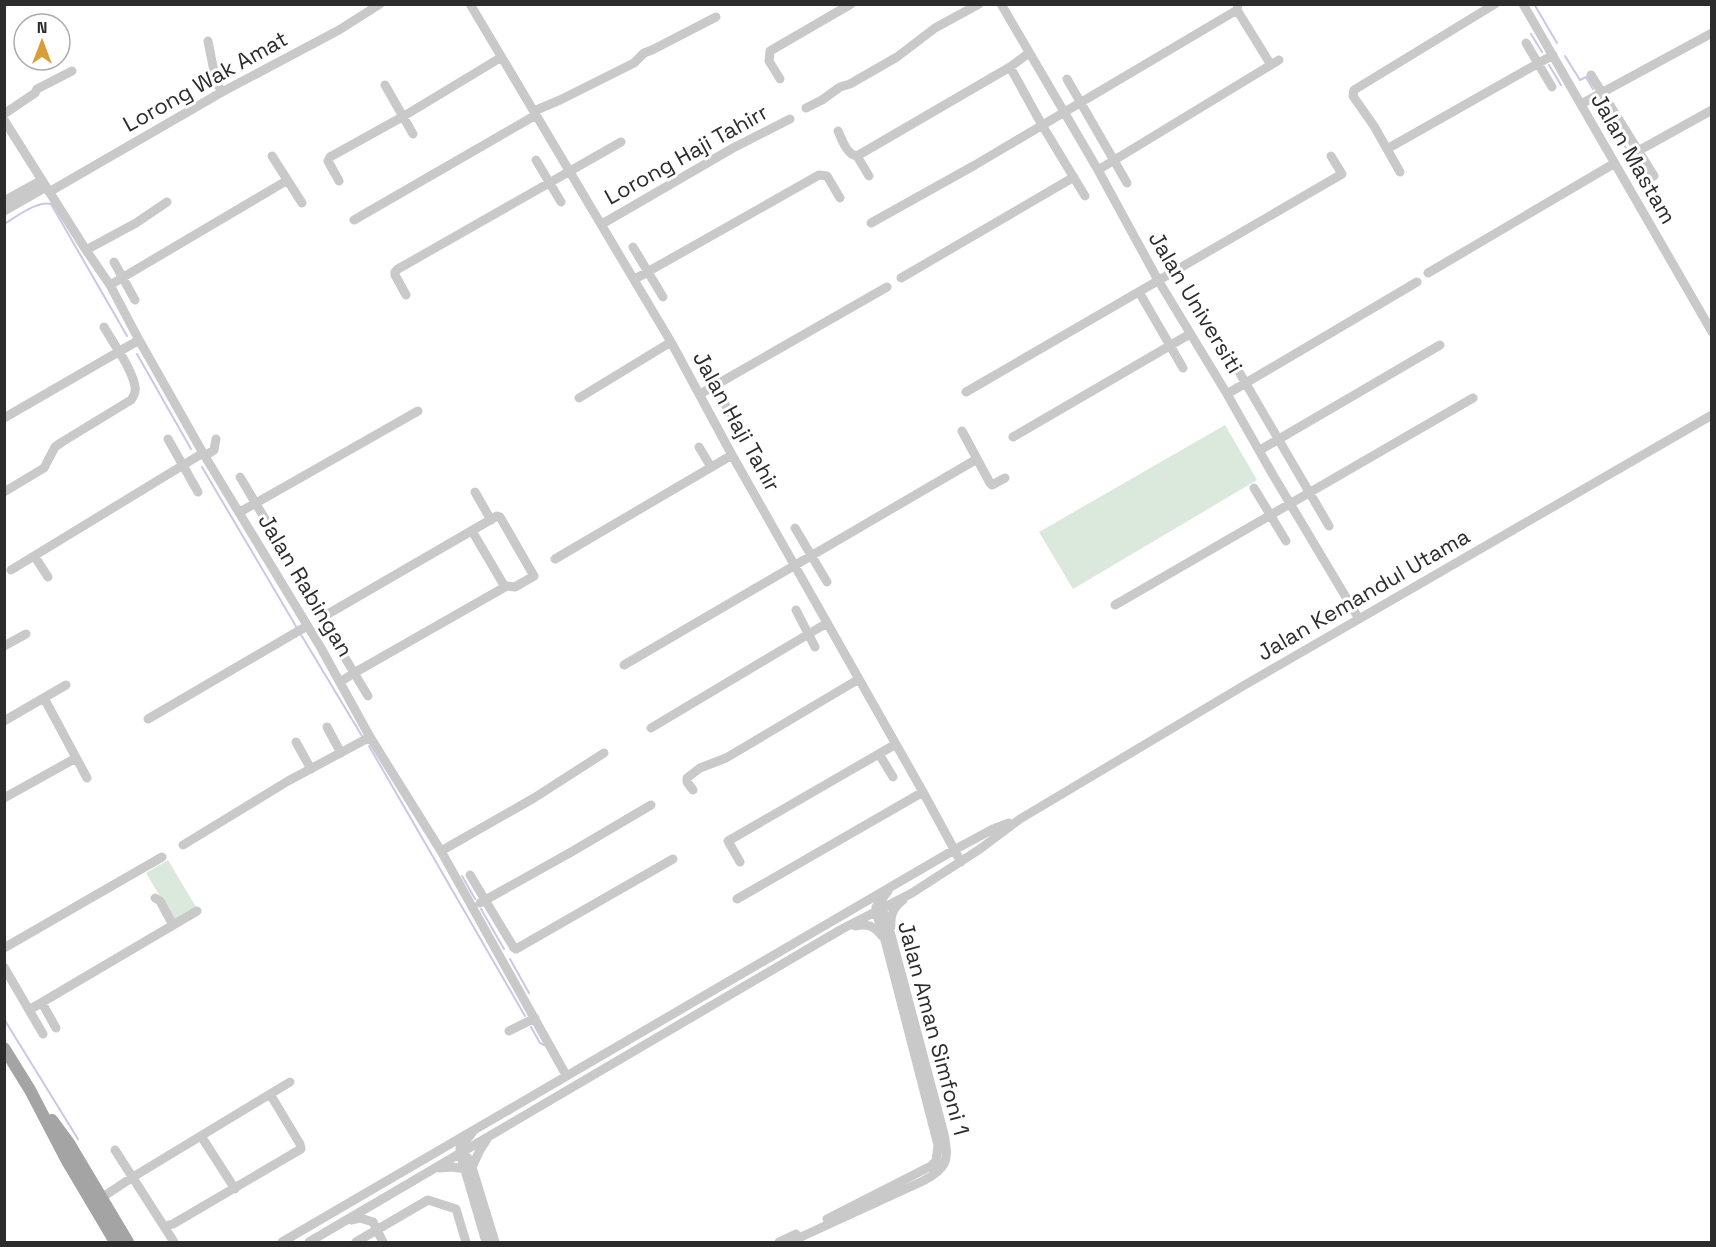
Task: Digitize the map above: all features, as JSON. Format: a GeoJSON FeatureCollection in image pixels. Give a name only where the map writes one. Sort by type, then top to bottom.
{"type":"FeatureCollection","features":[{"type":"Feature","properties":{"kind":"main road"},"geometry":{"type":"LineString","coordinates":[[4,1048],[115,1242]]}},
{"type":"Feature","properties":{"kind":"main road"},"geometry":{"type":"LineString","coordinates":[[30,1090],[69,1143],[128,1242]]}},
{"type":"Feature","properties":{"kind":"street","name":"Lorong Wak Amat"},"geometry":{"type":"LineString","coordinates":[[46,186],[339,30],[380,4]]}},
{"type":"Feature","properties":{"kind":"street","name":"Jalan Haji Tahir"},"geometry":{"type":"LineString","coordinates":[[470,4],[500,58],[635,279],[961,862]]}},
{"type":"Feature","properties":{"kind":"street"},"geometry":{"type":"LineString","coordinates":[[780,79],[770,61],[770,51],[851,4]]}},
{"type":"Feature","properties":{"kind":"street"},"geometry":{"type":"LineString","coordinates":[[806,108],[897,57],[935,28],[979,4]]}},
{"type":"Feature","properties":{"kind":"street","name":"Jalan Universiti"},"geometry":{"type":"LineString","coordinates":[[1001,4],[1098,170],[1158,280],[1359,619]]}},
{"type":"Feature","properties":{"kind":"street"},"geometry":{"type":"LineString","coordinates":[[1400,172],[1374,126],[1353,96],[1354,90],[1495,4]]}},
{"type":"Feature","properties":{"kind":"street","name":"Jalan Mastam"},"geometry":{"type":"LineString","coordinates":[[1523,4],[1712,332]]}},
{"type":"Feature","properties":{"kind":"street"},"geometry":{"type":"LineString","coordinates":[[871,223],[975,165],[1238,7],[1275,63],[1098,170]]}},
{"type":"Feature","properties":{"kind":"street"},"geometry":{"type":"LineString","coordinates":[[354,220],[535,113],[634,63],[644,53],[716,17]]}},
{"type":"Feature","properties":{"kind":"street"},"geometry":{"type":"LineString","coordinates":[[1581,104],[1712,33]]}},
{"type":"Feature","properties":{"kind":"street"},"geometry":{"type":"LineString","coordinates":[[208,41],[216,82],[222,92]]}},
{"type":"Feature","properties":{"kind":"street"},"geometry":{"type":"LineString","coordinates":[[1526,43],[1552,87]]}},
{"type":"Feature","properties":{"kind":"street"},"geometry":{"type":"LineString","coordinates":[[857,156],[1010,67],[1029,53]]}},
{"type":"Feature","properties":{"kind":"street"},"geometry":{"type":"LineString","coordinates":[[1387,149],[1553,55]]}},
{"type":"Feature","properties":{"kind":"street"},"geometry":{"type":"LineString","coordinates":[[339,181],[328,161],[330,157],[404,116],[500,58]]}},
{"type":"Feature","properties":{"kind":"street"},"geometry":{"type":"LineString","coordinates":[[1010,67],[1084,196]]}},
{"type":"Feature","properties":{"kind":"street"},"geometry":{"type":"LineString","coordinates":[[4,114],[35,93],[37,89],[70,72]]}},
{"type":"Feature","properties":{"kind":"street"},"geometry":{"type":"LineString","coordinates":[[1591,75],[1654,176]]}},
{"type":"Feature","properties":{"kind":"street"},"geometry":{"type":"LineString","coordinates":[[1067,79],[1127,183]]}},
{"type":"Feature","properties":{"kind":"street"},"geometry":{"type":"LineString","coordinates":[[385,85],[413,134]]}},
{"type":"Feature","properties":{"kind":"street"},"geometry":{"type":"LineString","coordinates":[[1638,151],[1712,110]]}},
{"type":"Feature","properties":{"kind":"street","name":"Lorong Haji Tahirr"},"geometry":{"type":"LineString","coordinates":[[602,224],[733,148],[790,119]]}},
{"type":"Feature","properties":{"kind":"street","name":"Jalan Rabingan"},"geometry":{"type":"LineString","coordinates":[[6,126],[110,285],[204,455],[240,512],[301,629],[340,682],[370,737],[441,851],[566,1075]]}},
{"type":"Feature","properties":{"kind":"street"},"geometry":{"type":"LineString","coordinates":[[838,131],[849,152],[857,156],[869,176]]}},
{"type":"Feature","properties":{"kind":"street"},"geometry":{"type":"LineString","coordinates":[[406,295],[395,275],[398,269],[621,142]]}},
{"type":"Feature","properties":{"kind":"street"},"geometry":{"type":"LineString","coordinates":[[272,156],[302,203]]}},
{"type":"Feature","properties":{"kind":"street"},"geometry":{"type":"LineString","coordinates":[[966,392],[1342,174],[1331,156]]}},
{"type":"Feature","properties":{"kind":"street"},"geometry":{"type":"LineString","coordinates":[[536,160],[561,202]]}},
{"type":"Feature","properties":{"kind":"street"},"geometry":{"type":"LineString","coordinates":[[1428,273],[1615,163]]}},
{"type":"Feature","properties":{"kind":"street"},"geometry":{"type":"LineString","coordinates":[[635,279],[819,175],[827,176],[840,198]]}},
{"type":"Feature","properties":{"kind":"street"},"geometry":{"type":"LineString","coordinates":[[901,278],[1074,177]]}},
{"type":"Feature","properties":{"kind":"street"},"geometry":{"type":"LineString","coordinates":[[110,285],[286,181]]}},
{"type":"Feature","properties":{"kind":"street"},"geometry":{"type":"LineString","coordinates":[[4,201],[46,186]]}},
{"type":"Feature","properties":{"kind":"street"},"geometry":{"type":"LineString","coordinates":[[4,211],[46,186]]}},
{"type":"Feature","properties":{"kind":"street"},"geometry":{"type":"LineString","coordinates":[[86,250],[136,223],[167,202]]}},
{"type":"Feature","properties":{"kind":"street"},"geometry":{"type":"LineString","coordinates":[[633,247],[663,297]]}},
{"type":"Feature","properties":{"kind":"street"},"geometry":{"type":"LineString","coordinates":[[114,262],[135,300]]}},
{"type":"Feature","properties":{"kind":"street"},"geometry":{"type":"LineString","coordinates":[[1227,394],[1417,282]]}},
{"type":"Feature","properties":{"kind":"street"},"geometry":{"type":"LineString","coordinates":[[700,394],[887,287]]}},
{"type":"Feature","properties":{"kind":"street"},"geometry":{"type":"LineString","coordinates":[[1139,292],[1183,368]]}},
{"type":"Feature","properties":{"kind":"street"},"geometry":{"type":"LineString","coordinates":[[4,492],[44,468],[55,447],[62,441],[131,400],[134,396],[135,387],[132,375],[104,327]]}},
{"type":"Feature","properties":{"kind":"street"},"geometry":{"type":"LineString","coordinates":[[1013,437],[1190,334]]}},
{"type":"Feature","properties":{"kind":"street"},"geometry":{"type":"LineString","coordinates":[[4,418],[139,340]]}},
{"type":"Feature","properties":{"kind":"street"},"geometry":{"type":"LineString","coordinates":[[579,398],[671,342]]}},
{"type":"Feature","properties":{"kind":"street"},"geometry":{"type":"LineString","coordinates":[[1260,450],[1440,345]]}},
{"type":"Feature","properties":{"kind":"street"},"geometry":{"type":"LineString","coordinates":[[1228,353],[1329,526]]}},
{"type":"Feature","properties":{"kind":"street"},"geometry":{"type":"LineString","coordinates":[[701,363],[730,412]]}},
{"type":"Feature","properties":{"kind":"street"},"geometry":{"type":"LineString","coordinates":[[1115,605],[1473,398]]}},
{"type":"Feature","properties":{"kind":"street"},"geometry":{"type":"LineString","coordinates":[[240,512],[418,411]]}},
{"type":"Feature","properties":{"kind":"street","name":"Jalan Kemandul Utama"},"geometry":{"type":"LineString","coordinates":[[1020,819],[1243,686],[1712,416]]}},
{"type":"Feature","properties":{"kind":"street"},"geometry":{"type":"LineString","coordinates":[[962,431],[992,485],[1005,478]]}},
{"type":"Feature","properties":{"kind":"street"},"geometry":{"type":"LineString","coordinates":[[168,439],[198,492]]}},
{"type":"Feature","properties":{"kind":"street"},"geometry":{"type":"LineString","coordinates":[[11,570],[214,450],[216,439]]}},
{"type":"Feature","properties":{"kind":"street"},"geometry":{"type":"LineString","coordinates":[[699,447],[711,467]]}},
{"type":"Feature","properties":{"kind":"street"},"geometry":{"type":"LineString","coordinates":[[555,558],[732,455]]}},
{"type":"Feature","properties":{"kind":"street"},"geometry":{"type":"LineString","coordinates":[[624,665],[977,459]]}},
{"type":"Feature","properties":{"kind":"street"},"geometry":{"type":"LineString","coordinates":[[240,477],[268,524]]}},
{"type":"Feature","properties":{"kind":"street"},"geometry":{"type":"LineString","coordinates":[[1254,488],[1286,541]]}},
{"type":"Feature","properties":{"kind":"street"},"geometry":{"type":"LineString","coordinates":[[475,492],[491,520]]}},
{"type":"Feature","properties":{"kind":"street"},"geometry":{"type":"LineString","coordinates":[[321,618],[497,516],[534,576],[515,587],[506,587],[340,682]]}},
{"type":"Feature","properties":{"kind":"street"},"geometry":{"type":"LineString","coordinates":[[795,528],[826,582]]}},
{"type":"Feature","properties":{"kind":"street"},"geometry":{"type":"LineString","coordinates":[[472,531],[506,587]]}},
{"type":"Feature","properties":{"kind":"street"},"geometry":{"type":"LineString","coordinates":[[35,557],[48,577]]}},
{"type":"Feature","properties":{"kind":"street"},"geometry":{"type":"LineString","coordinates":[[306,593],[368,696]]}},
{"type":"Feature","properties":{"kind":"street"},"geometry":{"type":"LineString","coordinates":[[796,610],[815,646]]}},
{"type":"Feature","properties":{"kind":"street"},"geometry":{"type":"LineString","coordinates":[[651,728],[827,623]]}},
{"type":"Feature","properties":{"kind":"street"},"geometry":{"type":"LineString","coordinates":[[148,719],[301,629]]}},
{"type":"Feature","properties":{"kind":"street"},"geometry":{"type":"LineString","coordinates":[[4,646],[26,634]]}},
{"type":"Feature","properties":{"kind":"street"},"geometry":{"type":"LineString","coordinates":[[693,790],[687,778],[700,768],[726,758],[859,679]]}},
{"type":"Feature","properties":{"kind":"street"},"geometry":{"type":"LineString","coordinates":[[4,721],[66,685]]}},
{"type":"Feature","properties":{"kind":"street"},"geometry":{"type":"LineString","coordinates":[[44,698],[87,778]]}},
{"type":"Feature","properties":{"kind":"street"},"geometry":{"type":"LineString","coordinates":[[327,727],[341,753]]}},
{"type":"Feature","properties":{"kind":"street"},"geometry":{"type":"LineString","coordinates":[[183,845],[370,737]]}},
{"type":"Feature","properties":{"kind":"street"},"geometry":{"type":"LineString","coordinates":[[296,742],[311,769]]}},
{"type":"Feature","properties":{"kind":"street"},"geometry":{"type":"LineString","coordinates":[[740,862],[728,841],[896,744]]}},
{"type":"Feature","properties":{"kind":"street"},"geometry":{"type":"LineString","coordinates":[[441,851],[534,798],[604,753]]}},
{"type":"Feature","properties":{"kind":"street"},"geometry":{"type":"LineString","coordinates":[[879,754],[893,777]]}},
{"type":"Feature","properties":{"kind":"street"},"geometry":{"type":"LineString","coordinates":[[4,798],[76,758]]}},
{"type":"Feature","properties":{"kind":"street"},"geometry":{"type":"LineString","coordinates":[[737,899],[923,792]]}},
{"type":"Feature","properties":{"kind":"street"},"geometry":{"type":"LineString","coordinates":[[473,907],[651,805]]}},
{"type":"Feature","properties":{"kind":"street"},"geometry":{"type":"LineString","coordinates":[[282,1242],[851,909],[993,829],[1020,819]]}},
{"type":"Feature","properties":{"kind":"street"},"geometry":{"type":"LineString","coordinates":[[842,929],[864,924],[876,927],[888,937],[892,914],[896,906],[1020,819]]}},
{"type":"Feature","properties":{"kind":"street"},"geometry":{"type":"LineString","coordinates":[[4,948],[162,857]]}},
{"type":"Feature","properties":{"kind":"street"},"geometry":{"type":"LineString","coordinates":[[471,875],[516,949],[673,859]]}},
{"type":"Feature","properties":{"kind":"street"},"geometry":{"type":"LineString","coordinates":[[878,909],[893,885]]}},
{"type":"Feature","properties":{"kind":"street"},"geometry":{"type":"LineString","coordinates":[[309,1242],[842,929],[912,893]]}},
{"type":"Feature","properties":{"kind":"street"},"geometry":{"type":"LineString","coordinates":[[155,898],[160,901],[173,925]]}},
{"type":"Feature","properties":{"kind":"street"},"geometry":{"type":"LineString","coordinates":[[851,909],[878,909]]}},
{"type":"Feature","properties":{"kind":"street","name":"Jalan Aman Simfoni 1"},"geometry":{"type":"LineString","coordinates":[[790,1242],[923,1180],[942,1169],[945,1163],[944,1134],[878,909]]}},
{"type":"Feature","properties":{"kind":"street"},"geometry":{"type":"LineString","coordinates":[[29,1010],[197,911]]}},
{"type":"Feature","properties":{"kind":"street","name":"Jalan Aman Simfoni 1"},"geometry":{"type":"LineString","coordinates":[[779,1242],[920,1172],[936,1161],[938,1145],[888,937]]}},
{"type":"Feature","properties":{"kind":"street"},"geometry":{"type":"LineString","coordinates":[[4,967],[43,1034]]}},
{"type":"Feature","properties":{"kind":"street"},"geometry":{"type":"LineString","coordinates":[[42,1003],[56,1028]]}},
{"type":"Feature","properties":{"kind":"street"},"geometry":{"type":"LineString","coordinates":[[509,1031],[535,1018]]}},
{"type":"Feature","properties":{"kind":"street"},"geometry":{"type":"LineString","coordinates":[[101,1198],[290,1082]]}},
{"type":"Feature","properties":{"kind":"street"},"geometry":{"type":"LineString","coordinates":[[165,1226],[173,1224],[235,1189],[301,1149],[270,1094]]}},
{"type":"Feature","properties":{"kind":"street"},"geometry":{"type":"LineString","coordinates":[[462,1151],[475,1128]]}},
{"type":"Feature","properties":{"kind":"street"},"geometry":{"type":"LineString","coordinates":[[201,1136],[235,1189]]}},
{"type":"Feature","properties":{"kind":"street"},"geometry":{"type":"LineString","coordinates":[[486,1242],[469,1168],[488,1137]]}},
{"type":"Feature","properties":{"kind":"street"},"geometry":{"type":"LineString","coordinates":[[115,1149],[174,1242]]}},
{"type":"Feature","properties":{"kind":"street"},"geometry":{"type":"LineString","coordinates":[[433,1153],[462,1151]]}},
{"type":"Feature","properties":{"kind":"street"},"geometry":{"type":"LineString","coordinates":[[462,1151],[495,1242]]}},
{"type":"Feature","properties":{"kind":"street"},"geometry":{"type":"LineString","coordinates":[[433,1169],[446,1166],[469,1168]]}},
{"type":"Feature","properties":{"kind":"street"},"geometry":{"type":"LineString","coordinates":[[356,1242],[428,1200],[456,1209],[466,1242]]}},
{"type":"Feature","properties":{"kind":"street"},"geometry":{"type":"LineString","coordinates":[[347,1221],[360,1218],[374,1222],[382,1242]]}},
{"type":"Feature","properties":{"kind":"green space"},"geometry":{"type":"Polygon","coordinates":[[[1225,425],[1257,480],[1073,589],[1039,532],[1225,425]]]}},
{"type":"Feature","properties":{"kind":"green space"},"geometry":{"type":"Polygon","coordinates":[[[168,860],[196,907],[174,920],[146,873],[168,860]]]}},
{"type":"Feature","properties":{"kind":"waterway"},"geometry":{"type":"LineString","coordinates":[[1534,4],[1557,43]]}},
{"type":"Feature","properties":{"kind":"waterway"},"geometry":{"type":"LineString","coordinates":[[1531,34],[1542,52]]}},
{"type":"Feature","properties":{"kind":"waterway"},"geometry":{"type":"LineString","coordinates":[[1565,56],[1580,80],[1586,77],[1593,89]]}},
{"type":"Feature","properties":{"kind":"waterway"},"geometry":{"type":"LineString","coordinates":[[1549,65],[1561,85]]}},
{"type":"Feature","properties":{"kind":"waterway"},"geometry":{"type":"LineString","coordinates":[[1599,100],[1630,155]]}},
{"type":"Feature","properties":{"kind":"waterway"},"geometry":{"type":"LineString","coordinates":[[1636,166],[1647,185]]}},
{"type":"Feature","properties":{"kind":"waterway"},"geometry":{"type":"LineString","coordinates":[[4,224],[40,204],[51,204],[127,336]]}},
{"type":"Feature","properties":{"kind":"waterway"},"geometry":{"type":"LineString","coordinates":[[137,354],[191,449]]}},
{"type":"Feature","properties":{"kind":"waterway"},"geometry":{"type":"LineString","coordinates":[[202,467],[297,628]]}},
{"type":"Feature","properties":{"kind":"waterway"},"geometry":{"type":"LineString","coordinates":[[300,633],[362,736]]}},
{"type":"Feature","properties":{"kind":"waterway"},"geometry":{"type":"LineString","coordinates":[[369,746],[525,1016]]}},
{"type":"Feature","properties":{"kind":"waterway"},"geometry":{"type":"LineString","coordinates":[[462,876],[475,899]]}},
{"type":"Feature","properties":{"kind":"waterway"},"geometry":{"type":"LineString","coordinates":[[481,909],[504,949]]}},
{"type":"Feature","properties":{"kind":"waterway"},"geometry":{"type":"LineString","coordinates":[[510,959],[529,993]]}},
{"type":"Feature","properties":{"kind":"waterway"},"geometry":{"type":"LineString","coordinates":[[4,1019],[78,1139]]}},
{"type":"Feature","properties":{"kind":"waterway"},"geometry":{"type":"LineString","coordinates":[[531,1027],[540,1043],[544,1045]]}}]}
